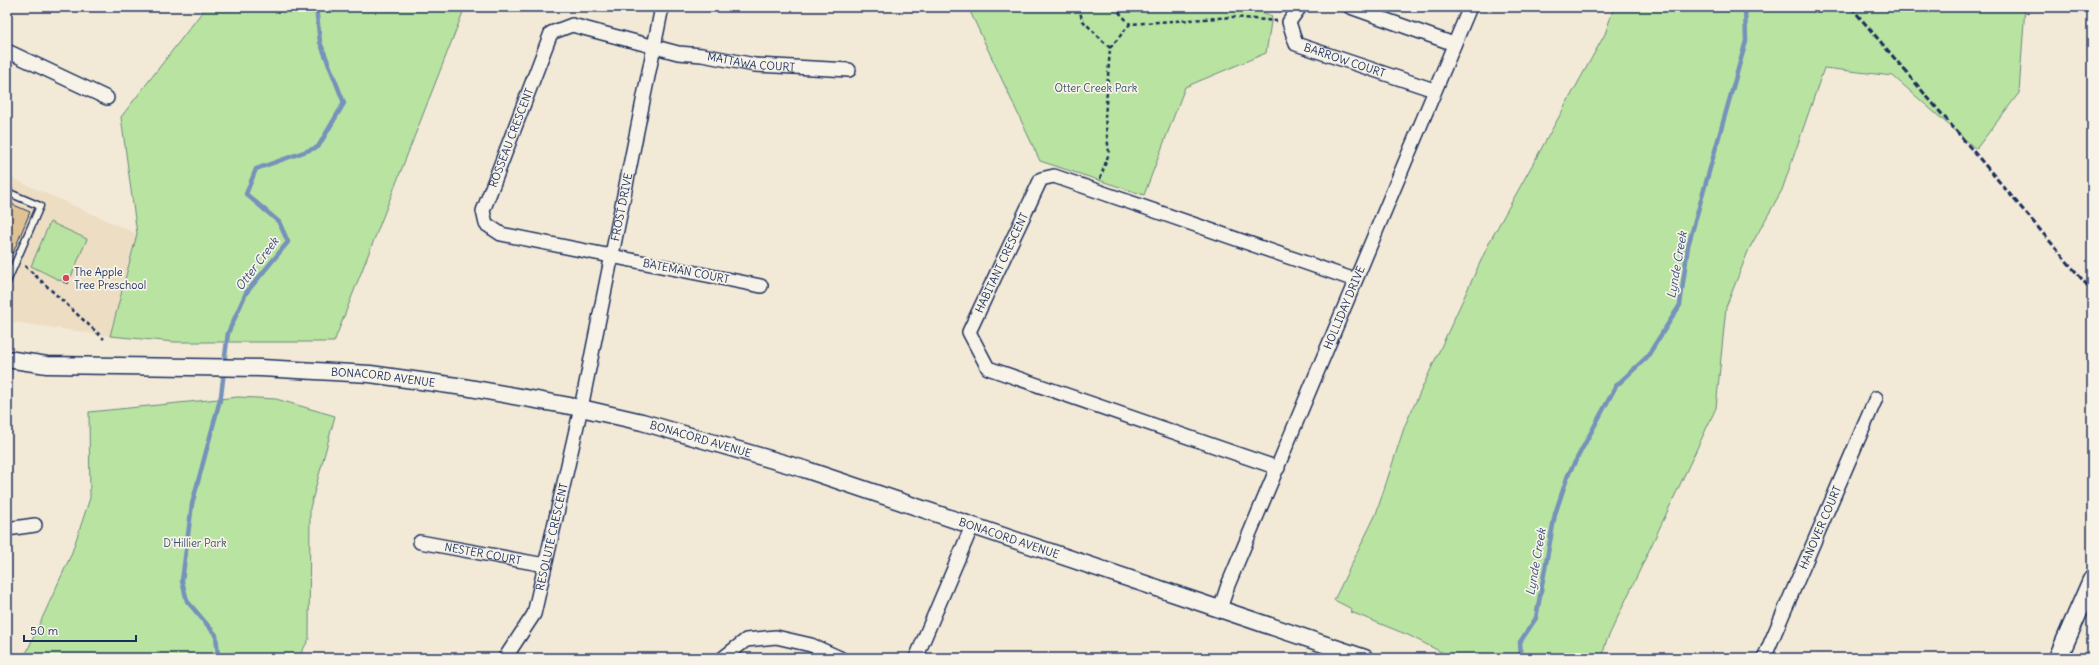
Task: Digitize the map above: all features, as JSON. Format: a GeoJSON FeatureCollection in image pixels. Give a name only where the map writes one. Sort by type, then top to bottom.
{"type":"FeatureCollection","features":[{"type":"Feature","properties":{"kind":"main road"},"geometry":{"type":"LineString","coordinates":[[2058,658],[2092,580]]}},
{"type":"Feature","properties":{"kind":"street","name":"FROST DRIVE"},"geometry":{"type":"LineString","coordinates":[[581,408],[610,256],[655,48],[662,7]]}},
{"type":"Feature","properties":{"kind":"street"},"geometry":{"type":"LineString","coordinates":[[1289,22],[1300,7]]}},
{"type":"Feature","properties":{"kind":"street"},"geometry":{"type":"LineString","coordinates":[[1350,7],[1454,44]]}},
{"type":"Feature","properties":{"kind":"street","name":"HOLLIDAY DRIVE"},"geometry":{"type":"LineString","coordinates":[[1220,609],[1228,585],[1278,468],[1354,280],[1470,7]]}},
{"type":"Feature","properties":{"kind":"street","name":"BARROW COURT"},"geometry":{"type":"LineString","coordinates":[[1289,22],[1296,44],[1434,90]]}},
{"type":"Feature","properties":{"kind":"street","name":"ROSSEAU CRESCENT"},"geometry":{"type":"LineString","coordinates":[[610,256],[501,234],[486,224],[483,211],[551,33],[572,25],[655,48]]}},
{"type":"Feature","properties":{"kind":"street","name":"MATTAWA COURT"},"geometry":{"type":"LineString","coordinates":[[655,48],[755,65],[849,70]]}},
{"type":"Feature","properties":{"kind":"street"},"geometry":{"type":"LineString","coordinates":[[7,51],[108,98]]}},
{"type":"Feature","properties":{"kind":"street","name":"HABITANT CRESCENT"},"geometry":{"type":"LineString","coordinates":[[1278,468],[988,368],[969,332],[1041,179],[1054,176],[1354,280]]}},
{"type":"Feature","properties":{"kind":"street","name":"BATEMAN COURT"},"geometry":{"type":"LineString","coordinates":[[610,256],[761,286]]}},
{"type":"Feature","properties":{"kind":"street","name":"BONACORD AVENUE"},"geometry":{"type":"LineString","coordinates":[[7,360],[46,365],[261,368],[370,374],[464,387],[581,408],[642,422],[804,470],[1366,658]]}},
{"type":"Feature","properties":{"kind":"street","name":"HANOVER COURT"},"geometry":{"type":"LineString","coordinates":[[1764,658],[1876,398]]}},
{"type":"Feature","properties":{"kind":"street","name":"RESOLUTE CRESCENT"},"geometry":{"type":"LineString","coordinates":[[505,658],[534,614],[581,408]]}},
{"type":"Feature","properties":{"kind":"street"},"geometry":{"type":"LineString","coordinates":[[7,529],[35,525]]}},
{"type":"Feature","properties":{"kind":"street"},"geometry":{"type":"LineString","coordinates":[[916,658],[972,526]]}},
{"type":"Feature","properties":{"kind":"street","name":"NESTER COURT"},"geometry":{"type":"LineString","coordinates":[[420,542],[545,565]]}},
{"type":"Feature","properties":{"kind":"street"},"geometry":{"type":"LineString","coordinates":[[723,658],[746,640],[776,637],[811,645],[840,658]]}},
{"type":"Feature","properties":{"kind":"lane"},"geometry":{"type":"LineString","coordinates":[[7,192],[40,206],[7,282]]}},
{"type":"Feature","properties":{"kind":"path"},"geometry":{"type":"LineString","coordinates":[[1079,7],[1082,20],[1110,48]]}},
{"type":"Feature","properties":{"kind":"path"},"geometry":{"type":"LineString","coordinates":[[1114,7],[1130,24]]}},
{"type":"Feature","properties":{"kind":"path"},"geometry":{"type":"LineString","coordinates":[[1096,191],[1109,153],[1105,118],[1110,48],[1130,24],[1233,17],[1289,22]]}},
{"type":"Feature","properties":{"kind":"path"},"geometry":{"type":"LineString","coordinates":[[17,259],[104,339]]}},
{"type":"Feature","properties":{"kind":"shaded area","name":"The Apple Tree Preschool"},"geometry":{"type":"Polygon","coordinates":[[[7,176],[137,234],[110,336],[7,321],[7,176]]]}},
{"type":"Feature","properties":{"kind":"green space"},"geometry":{"type":"Polygon","coordinates":[[[206,7],[465,7],[334,342],[175,342],[110,336],[137,234],[121,117],[206,7]]]}},
{"type":"Feature","properties":{"kind":"green space","name":"Otter Creek Park"},"geometry":{"type":"Polygon","coordinates":[[[968,7],[1249,7],[1272,16],[1266,53],[1185,87],[1144,195],[1040,161],[968,7]]]}},
{"type":"Feature","properties":{"kind":"green space"},"geometry":{"type":"Polygon","coordinates":[[[1614,7],[2025,7],[2019,93],[1976,149],[1893,76],[1824,68],[1782,190],[1749,249],[1726,307],[1716,408],[1606,642],[1602,658],[1453,658],[1408,635],[1351,612],[1352,609],[1334,600],[1376,514],[1405,425],[1490,241],[1605,34],[1614,7]]]}},
{"type":"Feature","properties":{"kind":"green space"},"geometry":{"type":"Polygon","coordinates":[[[50,222],[87,239],[71,277],[64,274],[61,281],[31,266],[50,222]]]}},
{"type":"Feature","properties":{"kind":"green space","name":"D'Hillier Park"},"geometry":{"type":"Polygon","coordinates":[[[238,397],[276,399],[335,416],[310,508],[309,639],[298,658],[24,658],[71,555],[90,498],[89,412],[238,397]]]}},
{"type":"Feature","properties":{"kind":"building"},"geometry":{"type":"Polygon","coordinates":[[[7,202],[30,212],[13,253],[7,250],[7,202]]]}},
{"type":"Feature","properties":{"kind":"building"},"geometry":{"type":"Polygon","coordinates":[[[65,276],[70,278],[68,284],[63,282],[65,276]]]}},
{"type":"Feature","properties":{"kind":"waterway","name":"Otter Creek"},"geometry":{"type":"LineString","coordinates":[[224,364],[228,333],[246,293],[288,242],[279,222],[246,194],[256,169],[318,147],[344,103],[320,42],[316,7]]}},
{"type":"Feature","properties":{"kind":"waterway","name":"Lynde Creek"},"geometry":{"type":"LineString","coordinates":[[1521,658],[1520,642],[1536,618],[1555,514],[1568,475],[1616,386],[1647,357],[1680,305],[1688,246],[1746,41],[1745,7]]}},
{"type":"Feature","properties":{"kind":"waterway","name":"Otter Creek"},"geometry":{"type":"LineString","coordinates":[[216,658],[218,656],[216,635],[187,601],[182,581],[192,504],[221,396],[224,371]]}},
{"type":"Feature","properties":{"kind":"railway"},"geometry":{"type":"LineString","coordinates":[[1851,7],[2092,291]]}},
{"type":"Feature","properties":{"kind":"place","name":"The Apple Tree Preschool"},"geometry":{"type":"Point","coordinates":[66,278]}}]}
